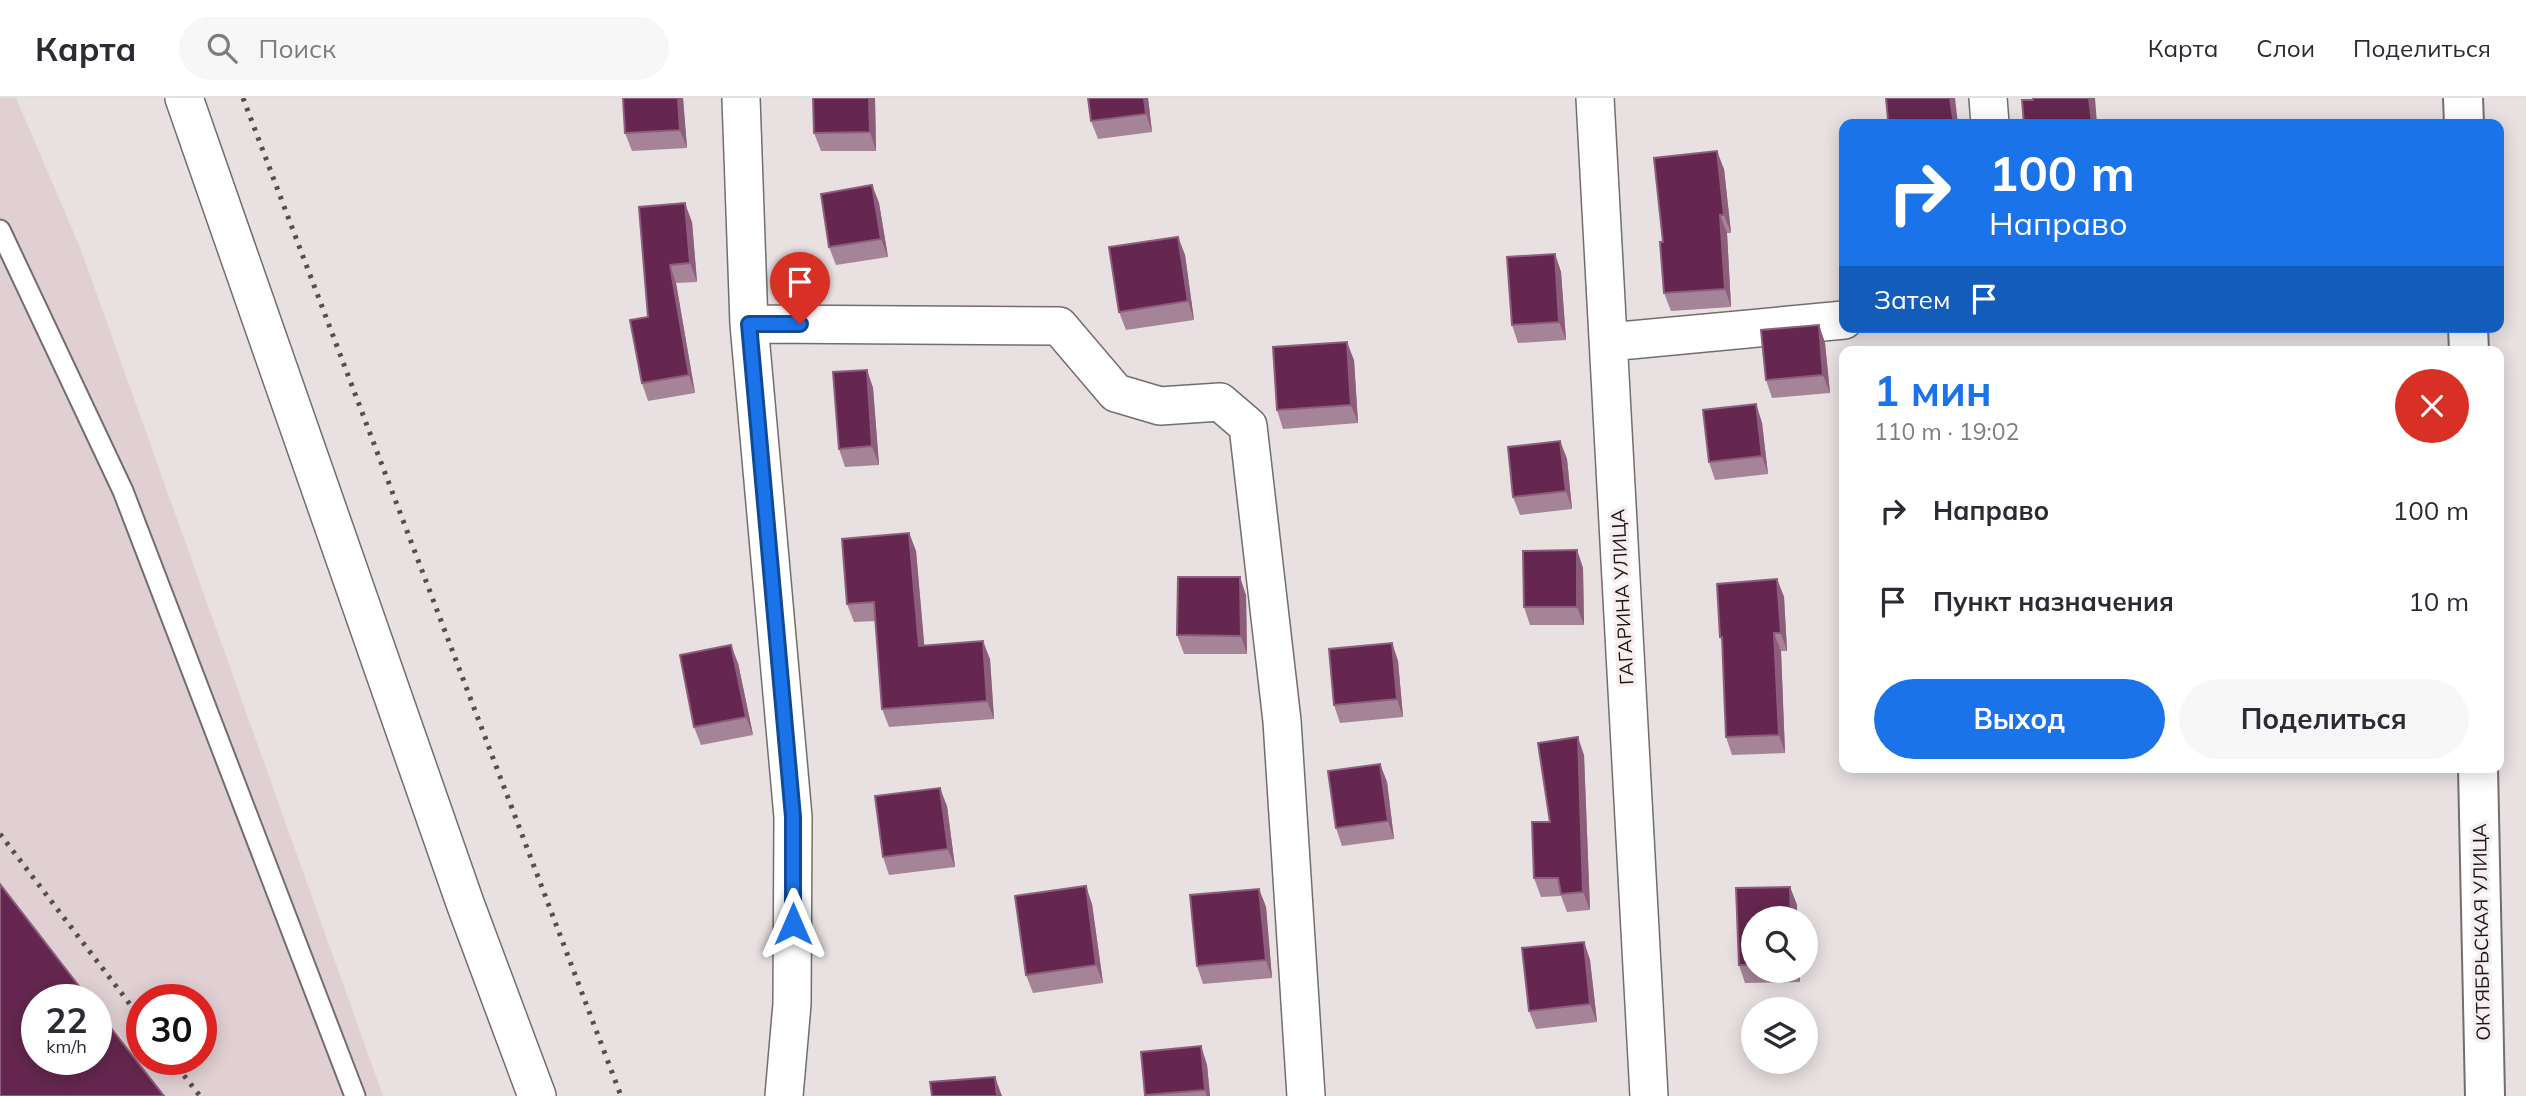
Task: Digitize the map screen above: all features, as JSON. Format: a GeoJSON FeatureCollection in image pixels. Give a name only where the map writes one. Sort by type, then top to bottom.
{"type":"FeatureCollection","features":[{"type":"Feature","properties":{"kind":"street"},"geometry":{"type":"LineString","coordinates":[[184,98],[460,890],[537,1096]]}},
{"type":"Feature","properties":{"kind":"street"},"geometry":{"type":"LineString","coordinates":[[741,98],[749,324],[793,817],[792,1004],[784,1096]]}},
{"type":"Feature","properties":{"kind":"street","name":"ГАГАРИНА УЛИЦА"},"geometry":{"type":"LineString","coordinates":[[1595,98],[1649,1096]]}},
{"type":"Feature","properties":{"kind":"street"},"geometry":{"type":"LineString","coordinates":[[1988,98],[1990,119]]}},
{"type":"Feature","properties":{"kind":"street"},"geometry":{"type":"LineString","coordinates":[[2463,98],[2464,119]]}},
{"type":"Feature","properties":{"kind":"street"},"geometry":{"type":"LineString","coordinates":[[1609,342],[1839,320]]}},
{"type":"Feature","properties":{"kind":"street"},"geometry":{"type":"LineString","coordinates":[[749,324],[1059,326],[1116,393],[1160,406],[1220,402],[1248,426],[1282,721],[1306,1096]]}},
{"type":"Feature","properties":{"kind":"street","name":"ОКТЯБРЬСКАЯ УЛИЦА"},"geometry":{"type":"LineString","coordinates":[[2478,773],[2485,1096]]}},
{"type":"Feature","properties":{"kind":"lane"},"geometry":{"type":"LineString","coordinates":[[0,230],[123,491],[355,1096]]}},
{"type":"Feature","properties":{"kind":"shaded area"},"geometry":{"type":"Polygon","coordinates":[[[0,98],[16,98],[81,250],[383,1096],[0,1096],[0,98]]]}},
{"type":"Feature","properties":{"kind":"building"},"geometry":{"type":"Polygon","coordinates":[[[623,98],[678,98],[680,130],[625,133],[623,98]]]}},
{"type":"Feature","properties":{"kind":"building"},"geometry":{"type":"Polygon","coordinates":[[[813,98],[869,98],[870,132],[814,133],[813,98]]]}},
{"type":"Feature","properties":{"kind":"building"},"geometry":{"type":"Polygon","coordinates":[[[1088,98],[1144,98],[1146,114],[1091,121],[1088,98]]]}},
{"type":"Feature","properties":{"kind":"building"},"geometry":{"type":"Polygon","coordinates":[[[1886,98],[1950,98],[1953,119],[1888,119],[1886,98]]]}},
{"type":"Feature","properties":{"kind":"building"},"geometry":{"type":"Polygon","coordinates":[[[2089,98],[2091,119],[2024,119],[2022,100],[2089,98]]]}},
{"type":"Feature","properties":{"kind":"building"},"geometry":{"type":"Polygon","coordinates":[[[1717,151],[1724,215],[1720,215],[1725,289],[1664,293],[1660,242],[1663,242],[1654,158],[1717,151]]]}},
{"type":"Feature","properties":{"kind":"building"},"geometry":{"type":"Polygon","coordinates":[[[872,185],[881,239],[829,247],[821,194],[872,185]]]}},
{"type":"Feature","properties":{"kind":"building"},"geometry":{"type":"Polygon","coordinates":[[[685,203],[690,263],[670,265],[689,375],[642,383],[630,320],[648,317],[639,207],[685,203]]]}},
{"type":"Feature","properties":{"kind":"building"},"geometry":{"type":"Polygon","coordinates":[[[1178,237],[1188,301],[1119,312],[1109,247],[1178,237]]]}},
{"type":"Feature","properties":{"kind":"building"},"geometry":{"type":"Polygon","coordinates":[[[1555,254],[1559,322],[1512,325],[1507,257],[1555,254]]]}},
{"type":"Feature","properties":{"kind":"building"},"geometry":{"type":"Polygon","coordinates":[[[1819,325],[1823,375],[1766,380],[1761,330],[1819,325]]]}},
{"type":"Feature","properties":{"kind":"building"},"geometry":{"type":"Polygon","coordinates":[[[1347,342],[1351,405],[1277,410],[1273,347],[1347,342]]]}},
{"type":"Feature","properties":{"kind":"building"},"geometry":{"type":"Polygon","coordinates":[[[867,370],[872,446],[839,449],[833,372],[867,370]]]}},
{"type":"Feature","properties":{"kind":"building"},"geometry":{"type":"Polygon","coordinates":[[[1756,404],[1762,456],[1709,462],[1703,410],[1756,404]]]}},
{"type":"Feature","properties":{"kind":"building"},"geometry":{"type":"Polygon","coordinates":[[[1560,441],[1566,491],[1513,497],[1508,447],[1560,441]]]}},
{"type":"Feature","properties":{"kind":"building"},"geometry":{"type":"Polygon","coordinates":[[[909,533],[919,646],[983,641],[987,701],[882,709],[874,602],[847,604],[842,539],[909,533]]]}},
{"type":"Feature","properties":{"kind":"building"},"geometry":{"type":"Polygon","coordinates":[[[1577,550],[1577,607],[1524,607],[1523,551],[1577,550]]]}},
{"type":"Feature","properties":{"kind":"building"},"geometry":{"type":"Polygon","coordinates":[[[1178,577],[1240,577],[1241,636],[1177,635],[1178,577]]]}},
{"type":"Feature","properties":{"kind":"building"},"geometry":{"type":"Polygon","coordinates":[[[1777,579],[1781,633],[1774,633],[1779,735],[1726,737],[1717,584],[1777,579]]]}},
{"type":"Feature","properties":{"kind":"building"},"geometry":{"type":"Polygon","coordinates":[[[1392,643],[1397,699],[1334,705],[1329,649],[1392,643]]]}},
{"type":"Feature","properties":{"kind":"building"},"geometry":{"type":"Polygon","coordinates":[[[731,645],[746,717],[694,727],[680,655],[731,645]]]}},
{"type":"Feature","properties":{"kind":"building"},"geometry":{"type":"Polygon","coordinates":[[[1578,737],[1583,892],[1561,894],[1558,878],[1534,878],[1532,822],[1550,822],[1538,743],[1578,737]]]}},
{"type":"Feature","properties":{"kind":"building"},"geometry":{"type":"Polygon","coordinates":[[[1380,764],[1388,821],[1336,828],[1328,771],[1380,764]]]}},
{"type":"Feature","properties":{"kind":"building"},"geometry":{"type":"Polygon","coordinates":[[[940,788],[948,849],[883,857],[875,796],[940,788]]]}},
{"type":"Feature","properties":{"kind":"building"},"geometry":{"type":"Polygon","coordinates":[[[0,884],[77,984],[21,984],[21,1075],[112,1075],[112,1029],[126,1047],[126,1075],[148,1075],[164,1096],[0,1096],[0,884]]]}},
{"type":"Feature","properties":{"kind":"building"},"geometry":{"type":"Polygon","coordinates":[[[1086,886],[1096,965],[1026,975],[1015,896],[1086,886]]]}},
{"type":"Feature","properties":{"kind":"building"},"geometry":{"type":"Polygon","coordinates":[[[1790,887],[1791,906],[1741,906],[1741,965],[1739,965],[1736,888],[1790,887]]]}},
{"type":"Feature","properties":{"kind":"building"},"geometry":{"type":"Polygon","coordinates":[[[1259,889],[1266,960],[1197,966],[1190,895],[1259,889]]]}},
{"type":"Feature","properties":{"kind":"building"},"geometry":{"type":"Polygon","coordinates":[[[1584,942],[1590,1004],[1529,1011],[1522,948],[1584,942]]]}},
{"type":"Feature","properties":{"kind":"building"},"geometry":{"type":"Polygon","coordinates":[[[1201,1046],[1205,1090],[1145,1095],[1141,1052],[1201,1046]]]}},
{"type":"Feature","properties":{"kind":"building"},"geometry":{"type":"Polygon","coordinates":[[[995,1077],[997,1096],[932,1096],[930,1082],[995,1077]]]}},
{"type":"Feature","properties":{"kind":"railway"},"geometry":{"type":"LineString","coordinates":[[243,98],[621,1096]]}},
{"type":"Feature","properties":{"kind":"railway"},"geometry":{"type":"LineString","coordinates":[[0,834],[126,999]]}},
{"type":"Feature","properties":{"kind":"railway"},"geometry":{"type":"LineString","coordinates":[[184,1075],[200,1096]]}},
{"type":"Feature","properties":{"kind":"route"},"geometry":{"type":"LineString","coordinates":[[793,924],[793,817],[749,324],[800,324]]}}]}
